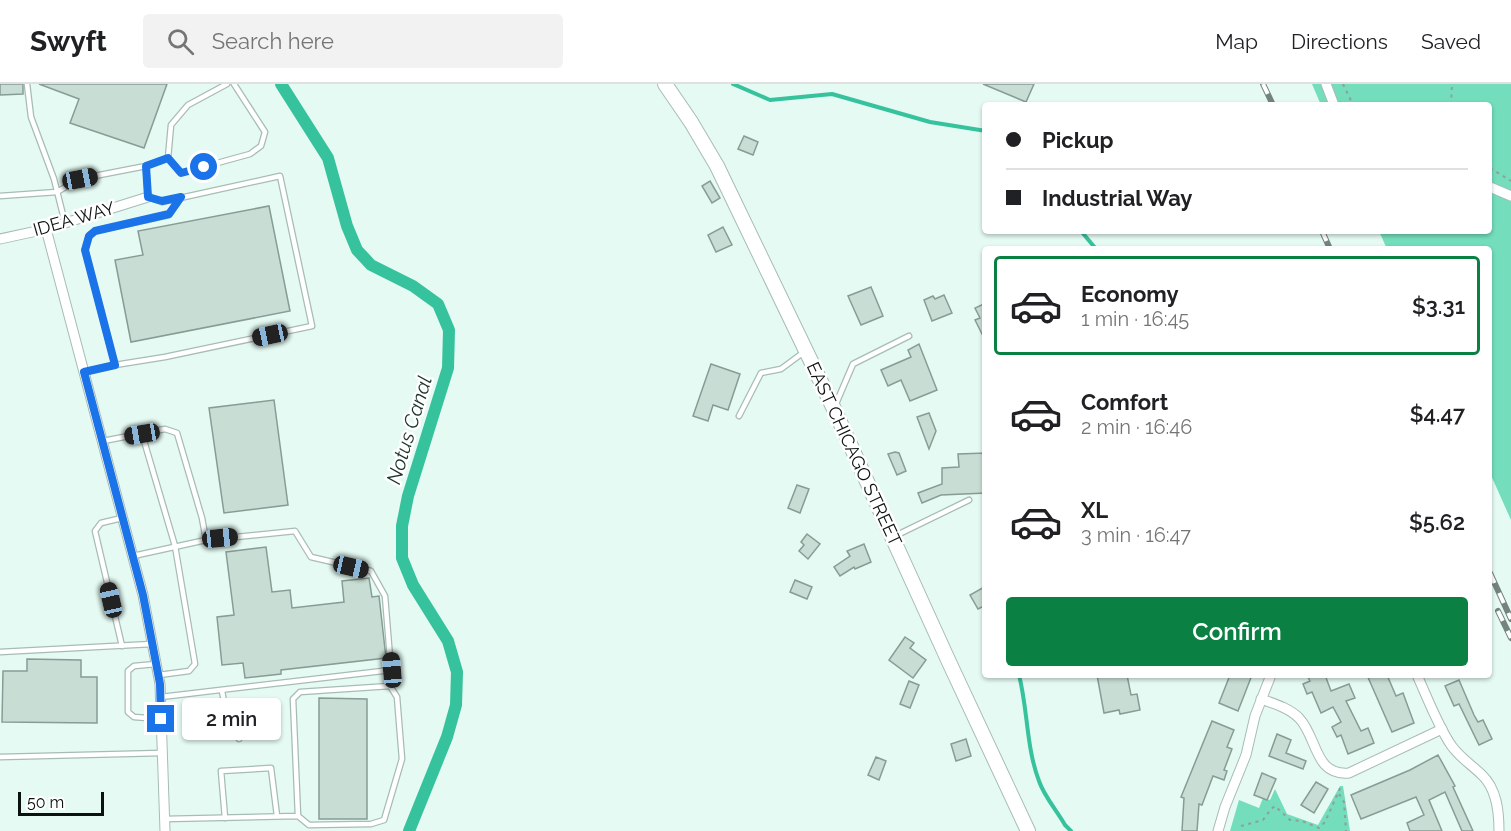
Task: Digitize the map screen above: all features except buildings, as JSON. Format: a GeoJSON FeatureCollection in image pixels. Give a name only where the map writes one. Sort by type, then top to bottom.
{"type":"FeatureCollection","features":[{"type":"Feature","properties":{"kind":"street","name":"EAST CHICAGO STREET"},"geometry":{"type":"LineString","coordinates":[[665,84],[717,166],[834,409],[1028,831]]}},
{"type":"Feature","properties":{"kind":"street"},"geometry":{"type":"LineString","coordinates":[[1326,84],[1333,102]]}},
{"type":"Feature","properties":{"kind":"street"},"geometry":{"type":"LineString","coordinates":[[1492,188],[1511,196]]}},
{"type":"Feature","properties":{"kind":"street","name":"IDEA WAY"},"geometry":{"type":"LineString","coordinates":[[0,239],[46,229],[148,197]]}},
{"type":"Feature","properties":{"kind":"street"},"geometry":{"type":"LineString","coordinates":[[46,229],[143,595],[158,675],[165,831]]}},
{"type":"Feature","properties":{"kind":"street"},"geometry":{"type":"LineString","coordinates":[[1218,831],[1246,755],[1261,699],[1270,678]]}},
{"type":"Feature","properties":{"kind":"street"},"geometry":{"type":"LineString","coordinates":[[1418,678],[1449,743],[1484,777],[1492,790],[1498,808],[1499,831]]}},
{"type":"Feature","properties":{"kind":"street"},"geometry":{"type":"LineString","coordinates":[[1261,699],[1278,705],[1297,716],[1307,729],[1326,767],[1333,772],[1349,772],[1442,729]]}},
{"type":"Feature","properties":{"kind":"lane"},"geometry":{"type":"LineString","coordinates":[[27,84],[31,117],[57,192],[65,223]]}},
{"type":"Feature","properties":{"kind":"lane"},"geometry":{"type":"LineString","coordinates":[[227,84],[188,105],[171,125],[168,158],[181,173],[250,154],[261,146],[265,132],[234,84]]}},
{"type":"Feature","properties":{"kind":"lane"},"geometry":{"type":"LineString","coordinates":[[0,196],[57,192],[80,179],[146,166],[168,158]]}},
{"type":"Feature","properties":{"kind":"lane"},"geometry":{"type":"LineString","coordinates":[[84,372],[312,326],[280,176],[162,201],[148,197],[146,166]]}},
{"type":"Feature","properties":{"kind":"lane"},"geometry":{"type":"LineString","coordinates":[[115,365],[85,250],[89,236],[95,231],[169,214],[181,197]]}},
{"type":"Feature","properties":{"kind":"lane"},"geometry":{"type":"LineString","coordinates":[[834,409],[854,364],[909,336]]}},
{"type":"Feature","properties":{"kind":"lane"},"geometry":{"type":"LineString","coordinates":[[739,416],[761,373],[781,369],[806,351]]}},
{"type":"Feature","properties":{"kind":"lane"},"geometry":{"type":"LineString","coordinates":[[102,441],[165,429],[177,433],[202,518],[206,540]]}},
{"type":"Feature","properties":{"kind":"lane"},"geometry":{"type":"LineString","coordinates":[[142,434],[175,546],[195,664],[189,671],[158,675]]}},
{"type":"Feature","properties":{"kind":"lane"},"geometry":{"type":"LineString","coordinates":[[892,537],[969,500]]}},
{"type":"Feature","properties":{"kind":"lane"},"geometry":{"type":"LineString","coordinates":[[122,518],[101,524],[95,531],[122,646]]}},
{"type":"Feature","properties":{"kind":"lane"},"geometry":{"type":"LineString","coordinates":[[133,556],[206,540],[295,531],[311,557],[371,571],[385,596],[392,670],[160,697]]}},
{"type":"Feature","properties":{"kind":"lane"},"geometry":{"type":"LineString","coordinates":[[0,652],[152,644]]}},
{"type":"Feature","properties":{"kind":"lane"},"geometry":{"type":"LineString","coordinates":[[156,664],[134,666],[128,671],[129,712],[134,717],[161,719]]}},
{"type":"Feature","properties":{"kind":"lane"},"geometry":{"type":"LineString","coordinates":[[165,819],[298,816],[309,825],[371,824],[384,820],[402,759],[397,697],[390,686],[300,692],[294,699],[298,816]]}},
{"type":"Feature","properties":{"kind":"lane"},"geometry":{"type":"LineString","coordinates":[[222,691],[225,707],[238,719],[239,739]]}},
{"type":"Feature","properties":{"kind":"lane"},"geometry":{"type":"LineString","coordinates":[[0,757],[162,753]]}},
{"type":"Feature","properties":{"kind":"lane"},"geometry":{"type":"LineString","coordinates":[[225,818],[221,771],[271,768],[277,816]]}},
{"type":"Feature","properties":{"kind":"path"},"geometry":{"type":"LineString","coordinates":[[1343,84],[1352,102]]}},
{"type":"Feature","properties":{"kind":"path"},"geometry":{"type":"LineString","coordinates":[[1450,102],[1452,84]]}},
{"type":"Feature","properties":{"kind":"path"},"geometry":{"type":"LineString","coordinates":[[1492,169],[1511,181]]}},
{"type":"Feature","properties":{"kind":"path"},"geometry":{"type":"LineString","coordinates":[[1241,826],[1263,820],[1275,806],[1290,820],[1302,821],[1319,828],[1325,822],[1342,784]]}},
{"type":"Feature","properties":{"kind":"path"},"geometry":{"type":"LineString","coordinates":[[1339,794],[1344,802],[1346,831]]}},
{"type":"Feature","properties":{"kind":"green space"},"geometry":{"type":"Polygon","coordinates":[[[1312,84],[1511,84],[1511,520],[1492,477],[1492,246],[1386,246],[1380,234],[1492,234],[1492,102],[1320,102],[1312,84]]]}},
{"type":"Feature","properties":{"kind":"green space"},"geometry":{"type":"Polygon","coordinates":[[[1340,786],[1343,786],[1350,831],[1230,831],[1239,800],[1259,808],[1263,798],[1270,800],[1275,789],[1287,814],[1318,825],[1340,786]]]}},
{"type":"Feature","properties":{"kind":"waterway","name":"Notus Canal"},"geometry":{"type":"LineString","coordinates":[[281,84],[328,158],[347,226],[357,250],[371,265],[413,286],[438,304],[449,330],[448,368],[408,496],[402,526],[402,558],[413,585],[448,641],[457,672],[456,705],[447,737],[409,831]]}},
{"type":"Feature","properties":{"kind":"waterway"},"geometry":{"type":"LineString","coordinates":[[733,84],[770,100],[832,94],[930,122],[982,130]]}},
{"type":"Feature","properties":{"kind":"waterway"},"geometry":{"type":"LineString","coordinates":[[1084,234],[1094,246]]}},
{"type":"Feature","properties":{"kind":"waterway"},"geometry":{"type":"LineString","coordinates":[[1020,678],[1032,755],[1041,787],[1071,831]]}},
{"type":"Feature","properties":{"kind":"railway"},"geometry":{"type":"LineString","coordinates":[[1263,84],[1272,102]]}},
{"type":"Feature","properties":{"kind":"railway"},"geometry":{"type":"LineString","coordinates":[[1323,234],[1329,246]]}},
{"type":"Feature","properties":{"kind":"railway"},"geometry":{"type":"LineString","coordinates":[[1492,577],[1511,619]]}},
{"type":"Feature","properties":{"kind":"railway"},"geometry":{"type":"LineString","coordinates":[[1498,611],[1511,638]]}},
{"type":"Feature","properties":{"kind":"route"},"geometry":{"type":"LineString","coordinates":[[161,719],[160,684],[143,595],[84,372],[115,365],[85,250],[89,236],[95,231],[169,214],[181,197],[162,201],[148,197],[146,166],[168,158],[181,173],[204,167]]}}]}
